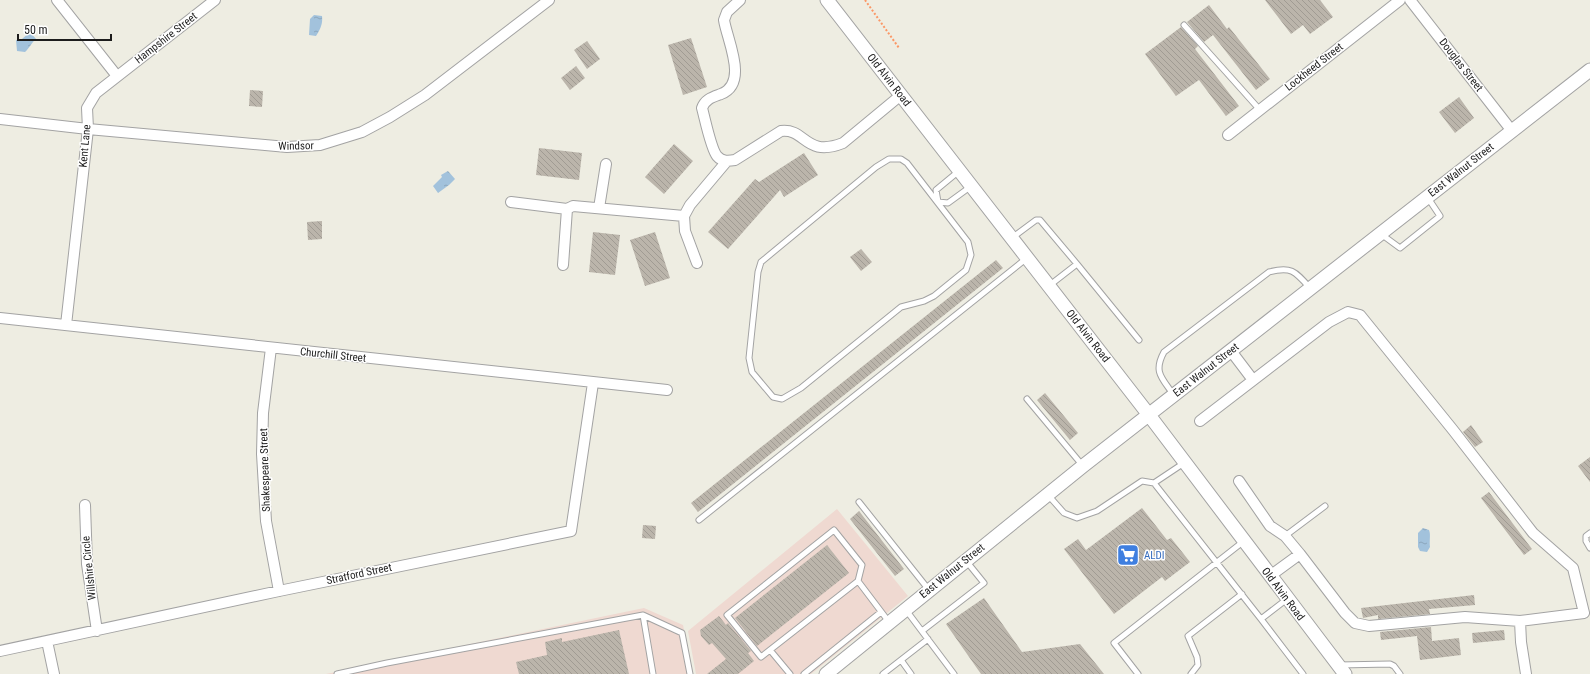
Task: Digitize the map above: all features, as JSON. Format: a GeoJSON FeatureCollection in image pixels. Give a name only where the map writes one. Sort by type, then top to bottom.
{"type":"FeatureCollection","features":[{"type":"Feature","properties":{"kind":"street"},"geometry":{"type":"LineString","coordinates":[[57,0],[117,76]]}},
{"type":"Feature","properties":{"kind":"street","name":"Hampshire Street"},"geometry":{"type":"LineString","coordinates":[[117,76],[215,0]]}},
{"type":"Feature","properties":{"kind":"street","name":"Windsor"},"geometry":{"type":"LineString","coordinates":[[0,119],[88,130],[287,147],[320,145],[362,132],[425,95],[549,0]]}},
{"type":"Feature","properties":{"kind":"street"},"geometry":{"type":"LineString","coordinates":[[740,0],[727,12],[724,20],[736,70],[733,84],[724,93],[708,99],[702,108],[714,151],[718,157],[727,161],[735,160],[781,131],[786,130],[792,132],[813,146],[821,148],[834,147],[843,143],[901,95]]}},
{"type":"Feature","properties":{"kind":"street","name":"Old Alvin Road"},"geometry":{"type":"LineString","coordinates":[[827,0],[1149,415],[1342,670]]}},
{"type":"Feature","properties":{"kind":"street","name":"Lockheed Street"},"geometry":{"type":"LineString","coordinates":[[1228,135],[1400,0]]}},
{"type":"Feature","properties":{"kind":"street","name":"Douglas Street"},"geometry":{"type":"LineString","coordinates":[[1410,0],[1512,130]]}},
{"type":"Feature","properties":{"kind":"street","name":"East Walnut Street"},"geometry":{"type":"LineString","coordinates":[[826,674],[885,617],[906,609],[1083,466],[1590,70]]}},
{"type":"Feature","properties":{"kind":"street","name":"Kent Lane"},"geometry":{"type":"LineString","coordinates":[[66,325],[88,130],[87,108],[96,93],[117,76]]}},
{"type":"Feature","properties":{"kind":"street"},"geometry":{"type":"LineString","coordinates":[[697,263],[685,231],[684,216],[690,205],[727,161]]}},
{"type":"Feature","properties":{"kind":"street"},"geometry":{"type":"LineString","coordinates":[[599,208],[606,164]]}},
{"type":"Feature","properties":{"kind":"street"},"geometry":{"type":"LineString","coordinates":[[511,202],[567,209],[573,206],[684,216]]}},
{"type":"Feature","properties":{"kind":"street"},"geometry":{"type":"LineString","coordinates":[[563,265],[567,209]]}},
{"type":"Feature","properties":{"kind":"street"},"geometry":{"type":"LineString","coordinates":[[1200,421],[1329,322],[1348,312],[1360,315],[1453,430],[1533,533],[1573,568],[1584,613],[1520,621],[1465,617],[1369,626],[1355,622],[1345,612],[1285,536],[1270,526],[1239,481]]}},
{"type":"Feature","properties":{"kind":"street","name":"Churchill Street"},"geometry":{"type":"LineString","coordinates":[[0,318],[667,390]]}},
{"type":"Feature","properties":{"kind":"street","name":"Shakespeare Street"},"geometry":{"type":"LineString","coordinates":[[271,348],[264,413],[262,454],[266,521],[279,591]]}},
{"type":"Feature","properties":{"kind":"street"},"geometry":{"type":"LineString","coordinates":[[1231,351],[1254,380]]}},
{"type":"Feature","properties":{"kind":"street","name":"Stratford Street"},"geometry":{"type":"LineString","coordinates":[[0,651],[279,591],[571,531],[593,383]]}},
{"type":"Feature","properties":{"kind":"street","name":"Willshire Circle"},"geometry":{"type":"LineString","coordinates":[[85,505],[87,564],[97,630]]}},
{"type":"Feature","properties":{"kind":"street"},"geometry":{"type":"LineString","coordinates":[[1270,576],[1300,554]]}},
{"type":"Feature","properties":{"kind":"street"},"geometry":{"type":"LineString","coordinates":[[1520,621],[1521,642],[1526,674]]}},
{"type":"Feature","properties":{"kind":"street"},"geometry":{"type":"LineString","coordinates":[[47,641],[54,674]]}},
{"type":"Feature","properties":{"kind":"lane"},"geometry":{"type":"LineString","coordinates":[[1184,25],[1260,110]]}},
{"type":"Feature","properties":{"kind":"lane"},"geometry":{"type":"LineString","coordinates":[[960,170],[936,190],[938,202],[968,242],[971,256],[966,270],[934,296],[901,307],[801,388],[782,399],[773,397],[752,372],[749,358],[758,272],[762,262],[876,167],[889,160],[901,158],[907,163],[938,202],[948,204],[971,186]]}},
{"type":"Feature","properties":{"kind":"lane"},"geometry":{"type":"LineString","coordinates":[[1380,234],[1400,248],[1440,216],[1427,197]]}},
{"type":"Feature","properties":{"kind":"lane"},"geometry":{"type":"LineString","coordinates":[[1012,238],[1029,224],[1036,220],[1040,220],[1139,340]]}},
{"type":"Feature","properties":{"kind":"lane"},"geometry":{"type":"LineString","coordinates":[[699,520],[1027,258]]}},
{"type":"Feature","properties":{"kind":"lane"},"geometry":{"type":"LineString","coordinates":[[1049,286],[1077,264]]}},
{"type":"Feature","properties":{"kind":"lane"},"geometry":{"type":"LineString","coordinates":[[1174,395],[1160,375],[1159,361],[1164,352],[1269,272],[1282,268],[1292,271],[1299,275],[1310,288]]}},
{"type":"Feature","properties":{"kind":"lane"},"geometry":{"type":"LineString","coordinates":[[1027,399],[1083,466]]}},
{"type":"Feature","properties":{"kind":"lane"},"geometry":{"type":"LineString","coordinates":[[1154,484],[1185,463]]}},
{"type":"Feature","properties":{"kind":"lane"},"geometry":{"type":"LineString","coordinates":[[1048,494],[1064,513],[1078,518],[1097,511],[1142,482],[1154,484],[1217,562],[1303,674]]}},
{"type":"Feature","properties":{"kind":"lane"},"geometry":{"type":"LineString","coordinates":[[859,502],[929,590]]}},
{"type":"Feature","properties":{"kind":"lane"},"geometry":{"type":"LineString","coordinates":[[1285,536],[1325,506]]}},
{"type":"Feature","properties":{"kind":"lane"},"geometry":{"type":"LineString","coordinates":[[834,530],[862,565],[858,581],[762,657],[727,614],[834,530]]}},
{"type":"Feature","properties":{"kind":"lane"},"geometry":{"type":"LineString","coordinates":[[1590,532],[1586,536],[1586,541],[1590,548]]}},
{"type":"Feature","properties":{"kind":"lane"},"geometry":{"type":"LineString","coordinates":[[1138,674],[1114,643],[1244,541]]}},
{"type":"Feature","properties":{"kind":"lane"},"geometry":{"type":"LineString","coordinates":[[922,631],[984,583],[966,560]]}},
{"type":"Feature","properties":{"kind":"lane"},"geometry":{"type":"LineString","coordinates":[[804,674],[885,617],[858,581]]}},
{"type":"Feature","properties":{"kind":"lane"},"geometry":{"type":"LineString","coordinates":[[1191,674],[1198,665],[1197,658],[1188,636],[1242,594]]}},
{"type":"Feature","properties":{"kind":"lane"},"geometry":{"type":"LineString","coordinates":[[1261,619],[1288,599]]}},
{"type":"Feature","properties":{"kind":"lane"},"geometry":{"type":"LineString","coordinates":[[906,609],[954,674]]}},
{"type":"Feature","properties":{"kind":"lane"},"geometry":{"type":"LineString","coordinates":[[643,615],[653,674]]}},
{"type":"Feature","properties":{"kind":"lane"},"geometry":{"type":"LineString","coordinates":[[337,674],[387,663],[643,615],[682,633],[690,674]]}},
{"type":"Feature","properties":{"kind":"lane"},"geometry":{"type":"LineString","coordinates":[[883,674],[928,639]]}},
{"type":"Feature","properties":{"kind":"lane"},"geometry":{"type":"LineString","coordinates":[[770,650],[790,674]]}},
{"type":"Feature","properties":{"kind":"lane"},"geometry":{"type":"LineString","coordinates":[[902,660],[911,674]]}},
{"type":"Feature","properties":{"kind":"lane"},"geometry":{"type":"LineString","coordinates":[[1342,670],[1390,664],[1394,666],[1400,674]]}},
{"type":"Feature","properties":{"kind":"path"},"geometry":{"type":"LineString","coordinates":[[865,0],[900,48]]}},
{"type":"Feature","properties":{"kind":"shaded area"},"geometry":{"type":"Polygon","coordinates":[[[837,509],[908,596],[811,674],[696,674],[688,631],[837,509]]]}},
{"type":"Feature","properties":{"kind":"shaded area"},"geometry":{"type":"Polygon","coordinates":[[[644,608],[683,625],[693,674],[326,674],[644,608]]]}},
{"type":"Feature","properties":{"kind":"water"},"geometry":{"type":"Polygon","coordinates":[[[314,15],[322,16],[321,27],[316,36],[309,35],[310,19],[314,15]]]}},
{"type":"Feature","properties":{"kind":"water"},"geometry":{"type":"Polygon","coordinates":[[[30,32],[36,39],[25,52],[17,51],[16,40],[22,39],[30,32]]]}},
{"type":"Feature","properties":{"kind":"water"},"geometry":{"type":"Polygon","coordinates":[[[448,171],[455,179],[438,193],[433,186],[442,177],[441,175],[448,171]]]}},
{"type":"Feature","properties":{"kind":"water"},"geometry":{"type":"Polygon","coordinates":[[[1423,528],[1429,530],[1430,532],[1430,547],[1427,552],[1420,551],[1418,547],[1418,533],[1423,528]]]}},
{"type":"Feature","properties":{"kind":"building"},"geometry":{"type":"Polygon","coordinates":[[[1265,0],[1320,0],[1333,17],[1310,34],[1303,25],[1291,34],[1265,0]]]}},
{"type":"Feature","properties":{"kind":"building"},"geometry":{"type":"Polygon","coordinates":[[[1209,5],[1227,29],[1229,27],[1270,79],[1256,90],[1213,35],[1204,42],[1187,22],[1209,5]]]}},
{"type":"Feature","properties":{"kind":"building"},"geometry":{"type":"Polygon","coordinates":[[[1181,27],[1198,46],[1195,49],[1239,106],[1226,116],[1199,80],[1176,96],[1145,54],[1181,27]]]}},
{"type":"Feature","properties":{"kind":"building"},"geometry":{"type":"Polygon","coordinates":[[[691,38],[707,87],[683,95],[668,45],[691,38]]]}},
{"type":"Feature","properties":{"kind":"building"},"geometry":{"type":"Polygon","coordinates":[[[587,41],[600,59],[587,69],[574,50],[587,41]]]}},
{"type":"Feature","properties":{"kind":"building"},"geometry":{"type":"Polygon","coordinates":[[[576,66],[585,78],[570,90],[561,78],[576,66]]]}},
{"type":"Feature","properties":{"kind":"building"},"geometry":{"type":"Polygon","coordinates":[[[250,90],[263,91],[262,107],[249,106],[250,90]]]}},
{"type":"Feature","properties":{"kind":"building"},"geometry":{"type":"Polygon","coordinates":[[[1459,97],[1474,118],[1455,133],[1439,112],[1459,97]]]}},
{"type":"Feature","properties":{"kind":"building"},"geometry":{"type":"Polygon","coordinates":[[[674,144],[693,161],[664,194],[645,177],[674,144]]]}},
{"type":"Feature","properties":{"kind":"building"},"geometry":{"type":"Polygon","coordinates":[[[539,148],[582,153],[579,180],[536,175],[539,148]]]}},
{"type":"Feature","properties":{"kind":"building"},"geometry":{"type":"Polygon","coordinates":[[[804,153],[818,175],[784,197],[780,190],[728,249],[708,232],[755,179],[759,182],[804,153]]]}},
{"type":"Feature","properties":{"kind":"building"},"geometry":{"type":"Polygon","coordinates":[[[322,221],[322,239],[308,240],[307,222],[322,221]]]}},
{"type":"Feature","properties":{"kind":"building"},"geometry":{"type":"Polygon","coordinates":[[[593,232],[620,235],[615,275],[589,272],[593,232]]]}},
{"type":"Feature","properties":{"kind":"building"},"geometry":{"type":"Polygon","coordinates":[[[655,232],[670,278],[645,286],[630,240],[655,232]]]}},
{"type":"Feature","properties":{"kind":"building"},"geometry":{"type":"Polygon","coordinates":[[[861,249],[872,262],[861,271],[850,257],[861,249]]]}},
{"type":"Feature","properties":{"kind":"building"},"geometry":{"type":"Polygon","coordinates":[[[996,260],[1003,268],[698,512],[691,503],[996,260]]]}},
{"type":"Feature","properties":{"kind":"building"},"geometry":{"type":"Polygon","coordinates":[[[1045,393],[1078,433],[1070,440],[1037,400],[1045,393]]]}},
{"type":"Feature","properties":{"kind":"building"},"geometry":{"type":"Polygon","coordinates":[[[1471,425],[1483,442],[1475,447],[1463,432],[1471,425]]]}},
{"type":"Feature","properties":{"kind":"building"},"geometry":{"type":"Polygon","coordinates":[[[1590,457],[1590,482],[1578,466],[1590,457]]]}},
{"type":"Feature","properties":{"kind":"building"},"geometry":{"type":"Polygon","coordinates":[[[1489,492],[1532,549],[1524,555],[1481,498],[1489,492]]]}},
{"type":"Feature","properties":{"kind":"building"},"geometry":{"type":"Polygon","coordinates":[[[1142,508],[1167,540],[1171,538],[1190,562],[1165,581],[1162,577],[1114,614],[1064,549],[1078,539],[1086,550],[1142,508]]]}},
{"type":"Feature","properties":{"kind":"building"},"geometry":{"type":"Polygon","coordinates":[[[859,511],[904,569],[895,576],[850,519],[859,511]]]}},
{"type":"Feature","properties":{"kind":"building"},"geometry":{"type":"Polygon","coordinates":[[[643,525],[656,526],[655,539],[642,538],[643,525]]]}},
{"type":"Feature","properties":{"kind":"building"},"geometry":{"type":"Polygon","coordinates":[[[827,545],[849,573],[757,646],[735,618],[827,545]]]}},
{"type":"Feature","properties":{"kind":"building"},"geometry":{"type":"Polygon","coordinates":[[[1474,595],[1475,605],[1429,609],[1430,614],[1378,619],[1378,615],[1363,618],[1361,608],[1474,595]]]}},
{"type":"Feature","properties":{"kind":"building"},"geometry":{"type":"Polygon","coordinates":[[[984,598],[1022,652],[1080,644],[1104,674],[981,674],[946,624],[984,598]]]}},
{"type":"Feature","properties":{"kind":"building"},"geometry":{"type":"Polygon","coordinates":[[[719,616],[726,625],[728,623],[751,651],[748,653],[754,661],[738,674],[707,674],[726,659],[712,643],[709,645],[701,636],[700,630],[719,616]]]}},
{"type":"Feature","properties":{"kind":"building"},"geometry":{"type":"Polygon","coordinates":[[[1431,627],[1432,641],[1459,638],[1461,655],[1420,660],[1417,636],[1381,640],[1380,632],[1431,627]]]}},
{"type":"Feature","properties":{"kind":"building"},"geometry":{"type":"Polygon","coordinates":[[[619,630],[629,674],[519,674],[516,662],[547,655],[545,642],[562,638],[562,642],[619,630]]]}},
{"type":"Feature","properties":{"kind":"building"},"geometry":{"type":"Polygon","coordinates":[[[1504,630],[1505,640],[1473,643],[1472,633],[1504,630]]]}},
{"type":"Feature","properties":{"kind":"place","name":"ALDI"},"geometry":{"type":"Point","coordinates":[1128,555]}}]}
